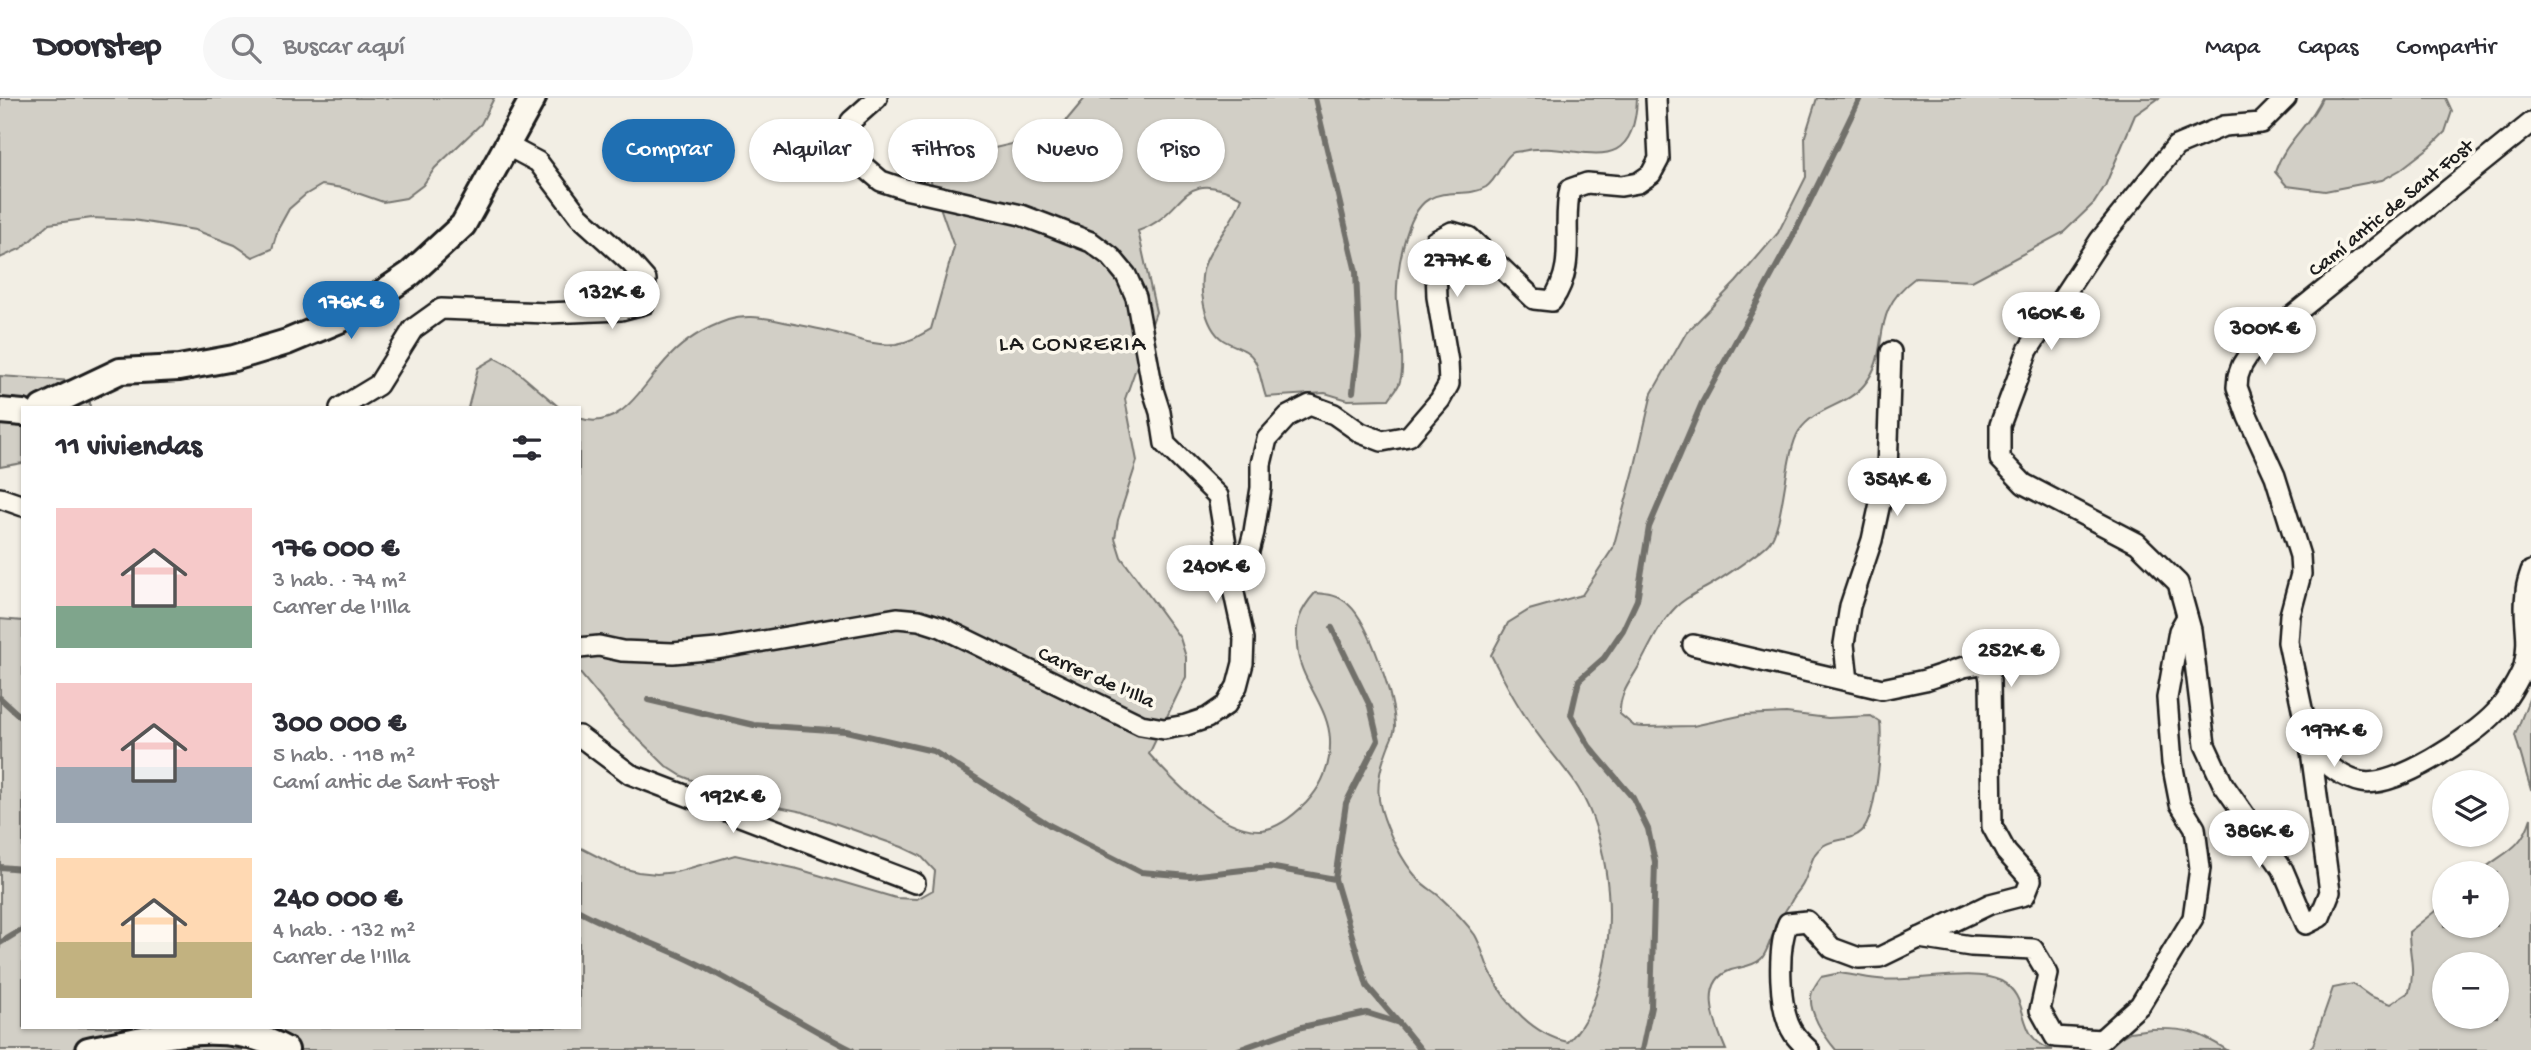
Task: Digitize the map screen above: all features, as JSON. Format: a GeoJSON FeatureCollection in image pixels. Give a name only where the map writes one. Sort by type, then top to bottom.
{"type":"FeatureCollection","features":[{"type":"Feature","properties":{"kind":"street"},"geometry":{"type":"LineString","coordinates":[[46,406],[120,370],[179,368],[234,358],[287,342],[347,317],[410,274],[463,225],[533,98]]}},
{"type":"Feature","properties":{"kind":"street","name":"Carrer de l'Illa"},"geometry":{"type":"LineString","coordinates":[[581,648],[599,646],[622,651],[673,653],[706,650],[897,618],[919,620],[962,637],[1120,716],[1141,725],[1164,729],[1207,718],[1226,705],[1237,685],[1243,663],[1244,639],[1218,496],[1165,444],[1139,309],[1126,275],[1111,257],[1091,243],[1045,224],[1021,215],[905,189],[881,181],[861,164],[847,145],[851,121],[877,98]]}},
{"type":"Feature","properties":{"kind":"street"},"geometry":{"type":"LineString","coordinates":[[1230,569],[1248,555],[1254,532],[1261,488],[1261,464],[1267,439],[1288,416],[1310,405],[1334,414],[1361,433],[1382,441],[1409,436],[1440,400],[1449,384],[1437,297],[1435,241],[1452,232],[1469,237],[1534,299],[1552,301],[1561,288],[1566,272],[1567,205],[1570,189],[1587,183],[1621,186],[1638,183],[1651,174],[1659,159],[1656,98]]}},
{"type":"Feature","properties":{"kind":"street"},"geometry":{"type":"LineString","coordinates":[[2286,98],[2261,123],[2224,127],[2176,146],[2100,240],[2028,350],[2000,425],[2000,459],[2025,484],[2137,543],[2178,583],[2191,630],[2205,745],[2223,783],[2283,870],[2306,924],[2320,918],[2330,891],[2311,751]]}},
{"type":"Feature","properties":{"kind":"street","name":"Camí antic de Sant Fost"},"geometry":{"type":"LineString","coordinates":[[2311,751],[2305,715],[2291,667],[2288,642],[2290,615],[2301,574],[2300,555],[2275,476],[2240,397],[2238,376],[2249,354],[2271,333],[2531,122]]}},
{"type":"Feature","properties":{"kind":"street"},"geometry":{"type":"LineString","coordinates":[[343,406],[378,385],[413,329],[441,309],[572,312],[621,310],[644,304],[646,280],[579,216],[538,162],[508,146]]}},
{"type":"Feature","properties":{"kind":"street"},"geometry":{"type":"LineString","coordinates":[[1848,681],[1844,643],[1850,606],[1872,540],[1887,471],[1891,352]]}},
{"type":"Feature","properties":{"kind":"street"},"geometry":{"type":"LineString","coordinates":[[0,411],[21,413]]}},
{"type":"Feature","properties":{"kind":"street"},"geometry":{"type":"LineString","coordinates":[[0,498],[21,505]]}},
{"type":"Feature","properties":{"kind":"street"},"geometry":{"type":"LineString","coordinates":[[2311,751],[2341,775],[2360,782],[2378,783],[2403,774],[2459,742],[2496,711],[2523,669],[2530,644],[2526,592],[2531,571]]}},
{"type":"Feature","properties":{"kind":"street"},"geometry":{"type":"LineString","coordinates":[[1919,938],[1971,946],[2033,949],[2049,974],[2040,1010],[2056,1037],[2101,1040],[2140,1005],[2193,918],[2200,868],[2194,828],[2180,804],[2172,762],[2167,698],[2179,631],[2187,617]]}},
{"type":"Feature","properties":{"kind":"street"},"geometry":{"type":"LineString","coordinates":[[1693,645],[1882,689],[1987,663],[1990,680],[1992,826],[2006,852],[2031,880],[2025,895],[1990,904],[1880,957],[1859,958],[1832,948],[1807,921],[1788,923],[1782,937],[1782,999],[1793,1032],[1809,1050]]}},
{"type":"Feature","properties":{"kind":"street"},"geometry":{"type":"LineString","coordinates":[[581,737],[631,774],[915,883]]}},
{"type":"Feature","properties":{"kind":"street"},"geometry":{"type":"LineString","coordinates":[[88,1050],[145,1038],[218,1032],[254,1036],[286,1050]]}},
{"type":"Feature","properties":{"kind":"shaded area"},"geometry":{"type":"Polygon","coordinates":[[[0,98],[494,98],[481,124],[435,168],[423,185],[406,198],[383,202],[343,188],[322,185],[289,209],[278,229],[272,249],[253,257],[235,245],[195,230],[133,220],[92,218],[49,224],[22,248],[0,258],[0,98]]]}},
{"type":"Feature","properties":{"kind":"shaded area"},"geometry":{"type":"Polygon","coordinates":[[[1085,98],[1637,98],[1633,126],[1625,142],[1613,151],[1597,153],[1541,149],[1514,152],[1508,156],[1486,187],[1472,192],[1436,196],[1421,206],[1408,231],[1400,262],[1397,291],[1402,374],[1389,399],[1348,400],[1325,393],[1266,397],[1255,361],[1249,353],[1216,334],[1207,316],[1202,294],[1205,264],[1242,198],[1221,189],[1194,189],[1167,214],[1138,231],[1156,312],[1125,399],[1137,461],[1115,538],[1121,557],[1180,638],[1186,657],[1186,677],[1149,754],[1199,803],[1230,823],[1261,830],[1274,827],[1291,816],[1317,789],[1327,766],[1330,749],[1325,716],[1299,658],[1298,624],[1302,611],[1315,593],[1341,599],[1349,605],[1365,628],[1391,699],[1395,727],[1381,770],[1378,794],[1384,818],[1396,846],[1418,879],[1449,905],[1475,935],[1497,986],[1513,1007],[1544,1033],[1568,1042],[1582,1024],[1592,1004],[1605,960],[1609,915],[1605,867],[1593,820],[1584,799],[1528,720],[1491,655],[1508,623],[1529,610],[1582,595],[1613,548],[1652,393],[1686,333],[1736,282],[1778,233],[1806,177],[1805,136],[1817,98],[2159,98],[2135,115],[2105,186],[2094,203],[2064,232],[1972,281],[1915,278],[1900,292],[1890,305],[1873,372],[1864,385],[1849,398],[1822,411],[1799,431],[1790,456],[1778,522],[1768,544],[1739,567],[1676,607],[1660,628],[1626,688],[1621,700],[1620,714],[1634,726],[1693,726],[1744,715],[1786,713],[1828,718],[1871,716],[1880,722],[1875,796],[1862,831],[1820,848],[1763,957],[1755,963],[1731,970],[1714,984],[1714,1018],[1726,1050],[0,1050],[0,619],[21,621],[21,1029],[581,1029],[581,848],[618,867],[638,872],[676,872],[735,855],[798,869],[896,898],[917,899],[933,890],[935,871],[921,856],[902,847],[803,812],[739,799],[682,776],[666,766],[617,718],[581,674],[581,418],[594,421],[620,412],[669,357],[689,339],[734,318],[769,319],[887,345],[905,342],[931,329],[954,247],[931,182],[998,182],[998,147],[1012,144],[1012,182],[1123,182],[1123,119],[1068,119],[1085,98]]]}},
{"type":"Feature","properties":{"kind":"shaded area"},"geometry":{"type":"Polygon","coordinates":[[[2322,98],[2446,98],[2452,111],[2445,132],[2431,146],[2382,180],[2325,191],[2287,186],[2275,172],[2285,151],[2322,98]]]}},
{"type":"Feature","properties":{"kind":"shaded area"},"geometry":{"type":"Polygon","coordinates":[[[495,358],[512,367],[558,406],[468,406],[478,368],[495,358]]]}},
{"type":"Feature","properties":{"kind":"shaded area"},"geometry":{"type":"Polygon","coordinates":[[[0,376],[73,381],[89,392],[90,406],[21,406],[21,463],[0,467],[0,376]]]}},
{"type":"Feature","properties":{"kind":"shaded area"},"geometry":{"type":"Polygon","coordinates":[[[2531,694],[2531,790],[2515,735],[2531,694]]]}},
{"type":"Feature","properties":{"kind":"shaded area"},"geometry":{"type":"Polygon","coordinates":[[[2531,818],[2531,1050],[2308,1050],[2313,1045],[2333,988],[2353,984],[2370,996],[2391,1004],[2409,992],[2412,969],[2409,932],[2432,913],[2432,938],[2509,938],[2509,861],[2494,861],[2522,838],[2531,818]]]}},
{"type":"Feature","properties":{"kind":"shaded area"},"geometry":{"type":"Polygon","coordinates":[[[1840,973],[1891,980],[1975,975],[2001,981],[2011,988],[2017,997],[2032,1037],[2053,1050],[1836,1050],[1814,1015],[1811,999],[1821,977],[1840,973]]]}},
{"type":"Feature","properties":{"kind":"shaded area"},"geometry":{"type":"Polygon","coordinates":[[[2151,1029],[2191,1032],[2227,1050],[2099,1050],[2130,1032],[2151,1029]]]}},
{"type":"Feature","properties":{"kind":"waterway"},"geometry":{"type":"LineString","coordinates":[[1315,98],[1356,272],[1359,338],[1353,392]]}},
{"type":"Feature","properties":{"kind":"waterway"},"geometry":{"type":"LineString","coordinates":[[1642,1050],[1651,1007],[1655,862],[1648,829],[1633,798],[1589,746],[1571,715],[1579,680],[1604,658],[1623,630],[1637,600],[1649,527],[1702,403],[1791,240],[1860,98]]}},
{"type":"Feature","properties":{"kind":"waterway"},"geometry":{"type":"LineString","coordinates":[[1332,628],[1370,706],[1378,740],[1346,803],[1335,879]]}},
{"type":"Feature","properties":{"kind":"waterway"},"geometry":{"type":"LineString","coordinates":[[0,698],[21,717]]}},
{"type":"Feature","properties":{"kind":"waterway"},"geometry":{"type":"LineString","coordinates":[[648,700],[754,725],[846,731],[933,751],[1051,826],[1141,872],[1190,876],[1269,867],[1335,879],[1367,986],[1399,1023]]}},
{"type":"Feature","properties":{"kind":"waterway"},"geometry":{"type":"LineString","coordinates":[[0,867],[21,869]]}},
{"type":"Feature","properties":{"kind":"waterway"},"geometry":{"type":"LineString","coordinates":[[581,912],[702,966],[852,1050]]}},
{"type":"Feature","properties":{"kind":"waterway"},"geometry":{"type":"LineString","coordinates":[[0,943],[21,930]]}},
{"type":"Feature","properties":{"kind":"waterway"},"geometry":{"type":"LineString","coordinates":[[1238,1050],[1302,1027],[1367,1013],[1399,1023],[1421,1050]]}},
{"type":"Feature","properties":{"kind":"district","name":"LA CONRERIA"},"geometry":{"type":"Point","coordinates":[1073,342]}}]}
